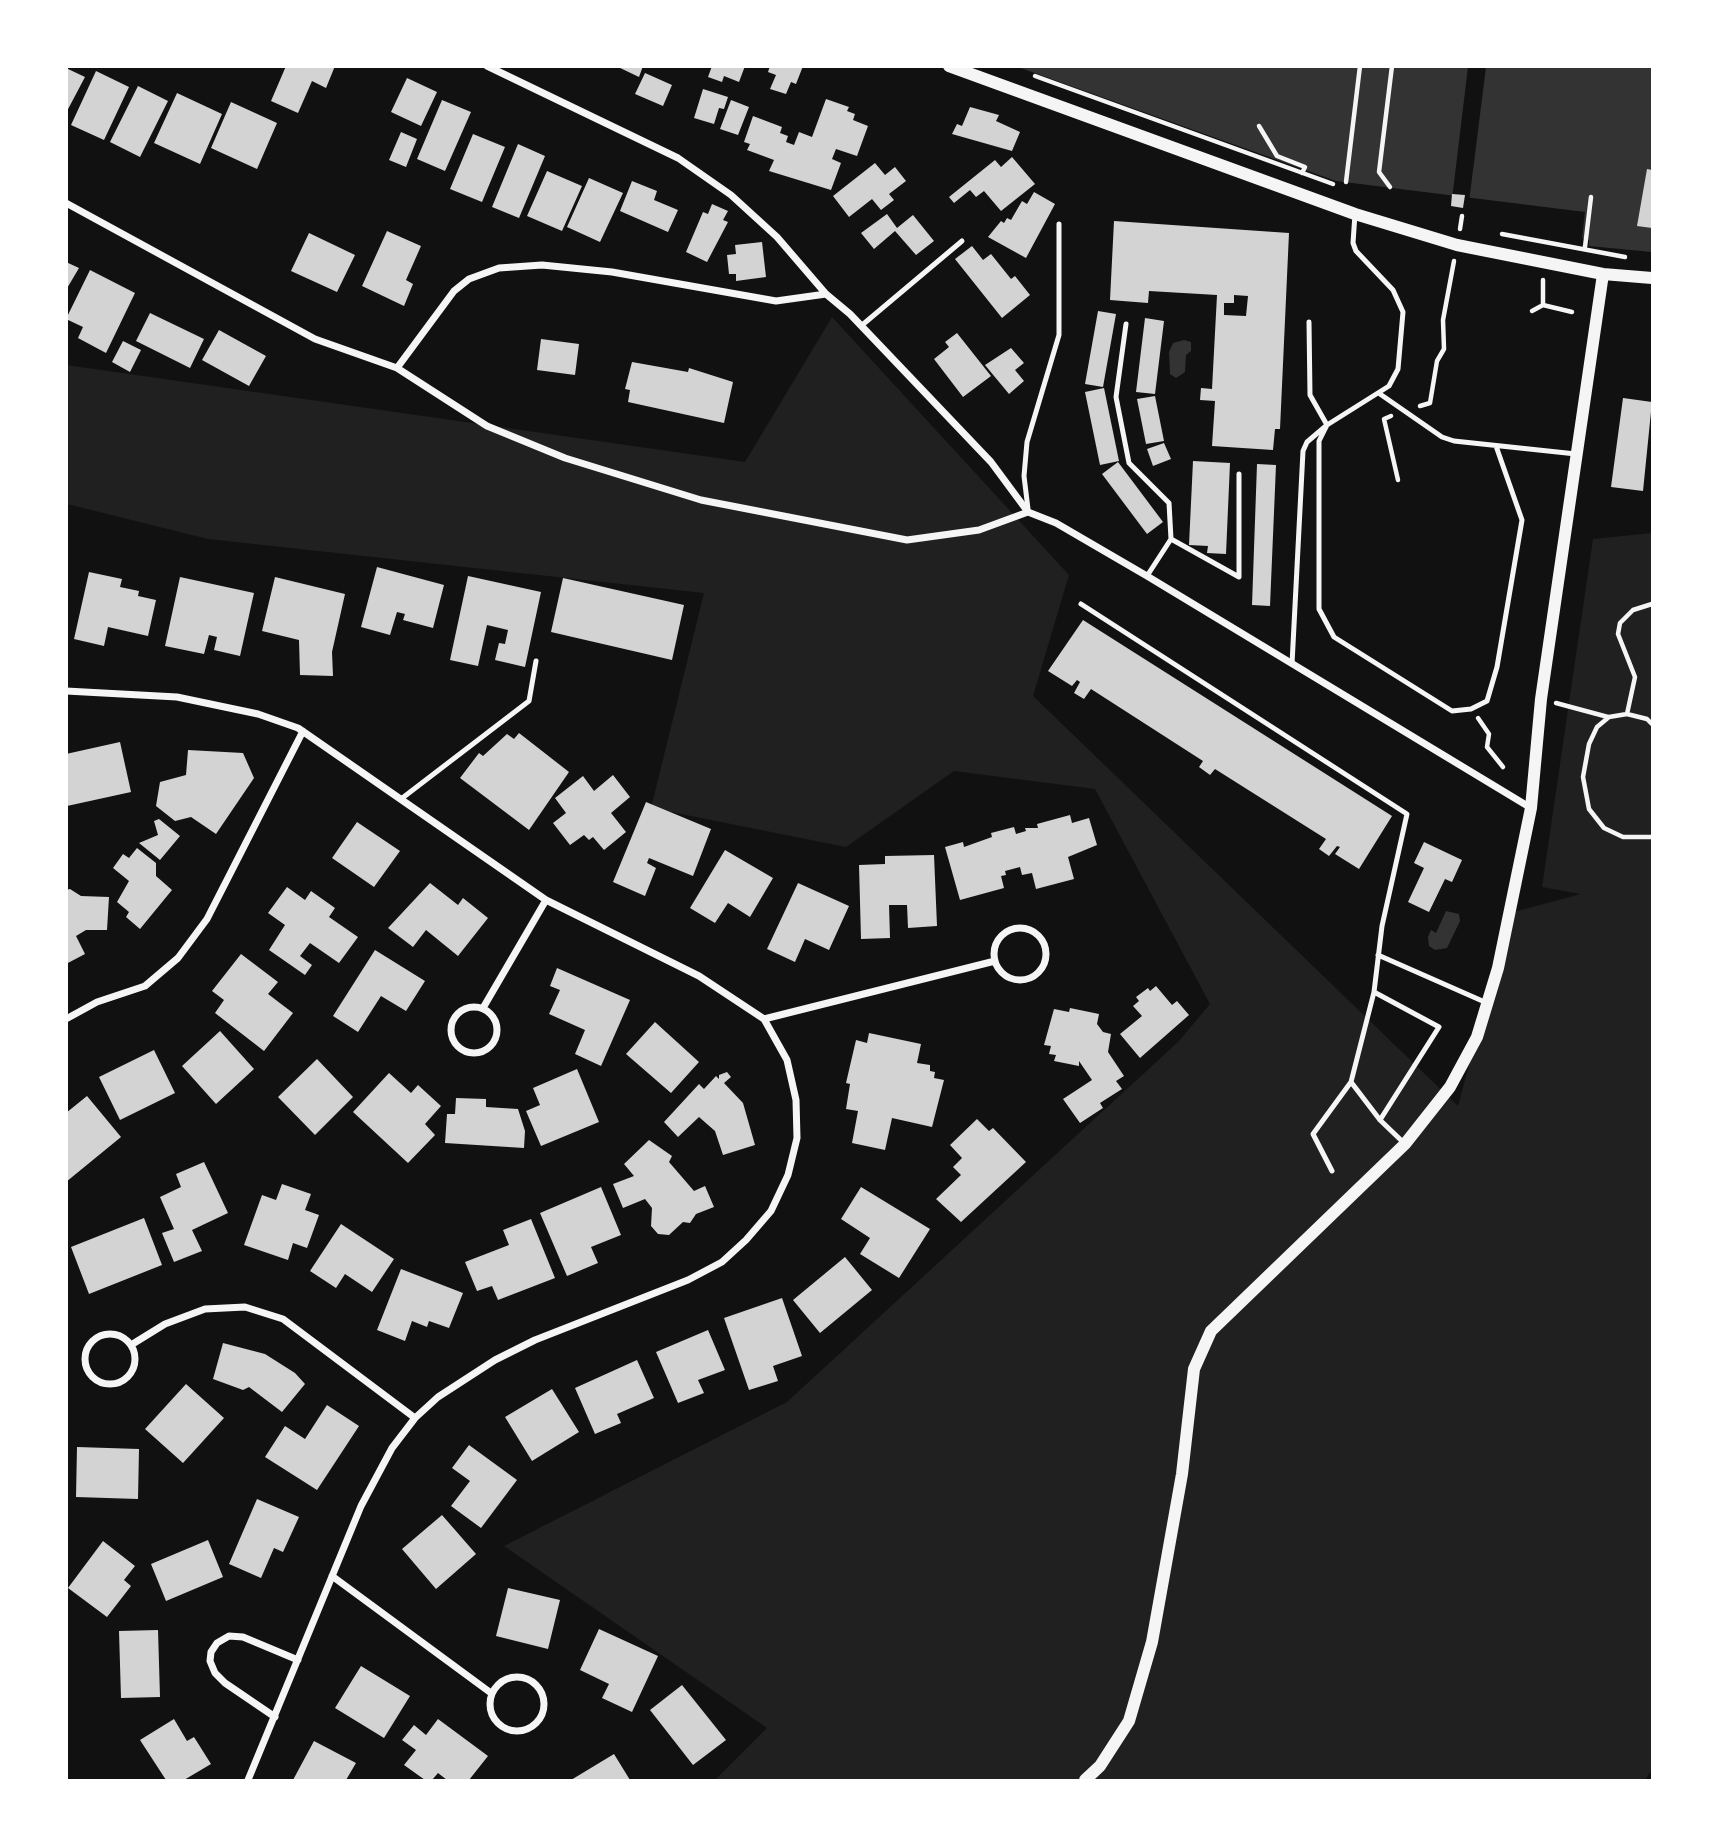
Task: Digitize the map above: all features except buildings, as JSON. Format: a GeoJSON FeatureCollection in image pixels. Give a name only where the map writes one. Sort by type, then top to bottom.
{"type":"FeatureCollection","features":[{"type":"Feature","properties":{"kind":"street"},"geometry":{"type":"LineString","coordinates":[[487,66],[678,158],[731,195],[777,237],[826,294],[861,326],[991,461],[1028,512],[1056,523],[1147,576],[1292,667],[1531,808]]}},
{"type":"Feature","properties":{"kind":"street"},"geometry":{"type":"LineString","coordinates":[[949,66],[1355,214],[1457,245],[1603,274],[1653,278]]}},
{"type":"Feature","properties":{"kind":"street"},"geometry":{"type":"LineString","coordinates":[[66,203],[315,339],[397,368],[487,426],[565,458],[701,500],[908,540],[979,530],[1028,512]]}},
{"type":"Feature","properties":{"kind":"street"},"geometry":{"type":"LineString","coordinates":[[397,368],[454,291],[469,279],[499,268],[542,265],[612,272],[776,301],[826,294]]}},
{"type":"Feature","properties":{"kind":"street"},"geometry":{"type":"LineString","coordinates":[[1085,1780],[1105,1758],[1129,1721],[1152,1642],[1182,1474],[1194,1369],[1211,1331],[1405,1144],[1450,1087],[1476,1037],[1510,913],[1531,808],[1541,699],[1603,274]]}},
{"type":"Feature","properties":{"kind":"street"},"geometry":{"type":"LineString","coordinates":[[66,691],[177,697],[258,714],[303,732],[546,900],[699,976],[764,1019],[787,1060],[796,1100],[797,1138],[788,1175],[771,1211],[722,1262],[688,1280],[547,1335],[495,1360],[439,1397],[415,1418],[375,1477],[248,1780]]}},
{"type":"Feature","properties":{"kind":"street"},"geometry":{"type":"LineString","coordinates":[[66,1019],[97,1002],[145,986],[178,958],[208,919],[303,732]]}},
{"type":"Feature","properties":{"kind":"street"},"geometry":{"type":"LineString","coordinates":[[483,1008],[546,900]]}},
{"type":"Feature","properties":{"kind":"street"},"geometry":{"type":"LineString","coordinates":[[1013,928],[1030,929],[1043,940],[1046,948],[1044,965],[1032,978],[1014,979],[999,970],[995,961],[994,953],[999,937],[1013,928]]}},
{"type":"Feature","properties":{"kind":"street"},"geometry":{"type":"LineString","coordinates":[[764,1019],[995,961]]}},
{"type":"Feature","properties":{"kind":"street"},"geometry":{"type":"LineString","coordinates":[[475,1006],[483,1008],[495,1018],[497,1034],[489,1048],[467,1052],[455,1044],[452,1022],[461,1010],[475,1006]]}},
{"type":"Feature","properties":{"kind":"street"},"geometry":{"type":"LineString","coordinates":[[131,1345],[165,1324],[205,1309],[245,1307],[283,1319],[415,1418]]}},
{"type":"Feature","properties":{"kind":"street"},"geometry":{"type":"LineString","coordinates":[[118,1335],[131,1345],[135,1361],[128,1376],[113,1384],[104,1384],[90,1375],[84,1360],[94,1338],[118,1335]]}},
{"type":"Feature","properties":{"kind":"street"},"geometry":{"type":"LineString","coordinates":[[332,1576],[491,1693]]}},
{"type":"Feature","properties":{"kind":"street"},"geometry":{"type":"LineString","coordinates":[[275,1717],[220,1678],[210,1661],[211,1652],[216,1643],[229,1636],[243,1637],[298,1660]]}},
{"type":"Feature","properties":{"kind":"street"},"geometry":{"type":"LineString","coordinates":[[511,1677],[529,1679],[542,1691],[544,1709],[541,1717],[528,1730],[509,1731],[495,1720],[490,1712],[491,1693],[496,1686],[511,1677]]}},
{"type":"Feature","properties":{"kind":"lane"},"geometry":{"type":"LineString","coordinates":[[1292,667],[1303,452],[1307,442],[1327,425],[1390,386],[1398,369],[1402,312],[1392,290],[1356,251],[1353,243],[1355,214]]}},
{"type":"Feature","properties":{"kind":"lane"},"geometry":{"type":"LineString","coordinates":[[1028,512],[1024,476],[1027,442],[1059,335],[1059,224]]}},
{"type":"Feature","properties":{"kind":"lane"},"geometry":{"type":"LineString","coordinates":[[861,326],[962,241]]}},
{"type":"Feature","properties":{"kind":"lane"},"geometry":{"type":"LineString","coordinates":[[1309,322],[1310,395],[1327,425]]}},
{"type":"Feature","properties":{"kind":"lane"},"geometry":{"type":"LineString","coordinates":[[1126,324],[1116,397],[1129,463],[1169,503],[1171,539],[1147,576]]}},
{"type":"Feature","properties":{"kind":"lane"},"geometry":{"type":"LineString","coordinates":[[1380,394],[1442,437],[1496,446],[1576,454]]}},
{"type":"Feature","properties":{"kind":"lane"},"geometry":{"type":"LineString","coordinates":[[1327,425],[1319,441],[1319,609],[1325,624],[1334,638],[1452,711],[1471,709],[1487,701],[1494,685],[1522,520],[1496,446]]}},
{"type":"Feature","properties":{"kind":"lane"},"geometry":{"type":"LineString","coordinates":[[1171,539],[1239,577],[1239,474]]}},
{"type":"Feature","properties":{"kind":"lane"},"geometry":{"type":"LineString","coordinates":[[1082,604],[1407,814],[1382,926],[1374,992],[1351,1082],[1314,1134],[1332,1171]]}},
{"type":"Feature","properties":{"kind":"lane"},"geometry":{"type":"LineString","coordinates":[[401,799],[529,701],[536,661]]}},
{"type":"Feature","properties":{"kind":"lane"},"geometry":{"type":"LineString","coordinates":[[1378,955],[1487,1003]]}},
{"type":"Feature","properties":{"kind":"lane"},"geometry":{"type":"LineString","coordinates":[[1374,992],[1439,1027],[1380,1120]]}},
{"type":"Feature","properties":{"kind":"lane"},"geometry":{"type":"LineString","coordinates":[[1351,1082],[1380,1120],[1405,1144]]}},
{"type":"Feature","properties":{"kind":"path"},"geometry":{"type":"LineString","coordinates":[[1346,182],[1360,66]]}},
{"type":"Feature","properties":{"kind":"path"},"geometry":{"type":"LineString","coordinates":[[1390,187],[1379,172],[1392,66]]}},
{"type":"Feature","properties":{"kind":"path"},"geometry":{"type":"LineString","coordinates":[[1029,74],[1333,184]]}},
{"type":"Feature","properties":{"kind":"path"},"geometry":{"type":"LineString","coordinates":[[1259,127],[1277,156],[1305,167],[1302,173]]}},
{"type":"Feature","properties":{"kind":"path"},"geometry":{"type":"LineString","coordinates":[[1585,247],[1591,197]]}},
{"type":"Feature","properties":{"kind":"path"},"geometry":{"type":"LineString","coordinates":[[1398,480],[1384,419],[1430,403],[1437,361],[1444,349],[1443,320],[1462,216]]}},
{"type":"Feature","properties":{"kind":"path"},"geometry":{"type":"LineString","coordinates":[[1448,223],[1474,229]]}},
{"type":"Feature","properties":{"kind":"path"},"geometry":{"type":"LineString","coordinates":[[1501,234],[1585,247],[1632,258]]}},
{"type":"Feature","properties":{"kind":"path"},"geometry":{"type":"LineString","coordinates":[[1543,305],[1544,280]]}},
{"type":"Feature","properties":{"kind":"path"},"geometry":{"type":"LineString","coordinates":[[1532,311],[1543,305],[1572,312]]}},
{"type":"Feature","properties":{"kind":"path"},"geometry":{"type":"LineString","coordinates":[[1627,714],[1635,677],[1618,634],[1620,623],[1633,610],[1653,604]]}},
{"type":"Feature","properties":{"kind":"path"},"geometry":{"type":"LineString","coordinates":[[1541,699],[1609,717],[1627,714],[1647,719],[1653,724]]}},
{"type":"Feature","properties":{"kind":"path"},"geometry":{"type":"LineString","coordinates":[[1471,709],[1486,727],[1487,747],[1503,767]]}},
{"type":"Feature","properties":{"kind":"path"},"geometry":{"type":"LineString","coordinates":[[1609,717],[1597,727],[1589,744],[1583,777],[1589,809],[1604,828],[1623,836],[1653,837]]}},
{"type":"Feature","properties":{"kind":"shaded area"},"geometry":{"type":"Polygon","coordinates":[[[1018,67],[1652,67],[1652,252],[1589,246],[1589,240],[1582,238],[1585,212],[1336,181],[1018,67]]]}},
{"type":"Feature","properties":{"kind":"shaded area"},"geometry":{"type":"Polygon","coordinates":[[[832,317],[1069,575],[1033,696],[1458,1106],[1510,913],[1581,894],[1542,887],[1593,539],[1652,533],[1652,1769],[1645,1780],[715,1780],[767,1728],[504,1546],[787,1402],[1179,1041],[1210,1004],[1095,789],[954,771],[846,847],[651,808],[704,593],[208,539],[67,504],[66,365],[745,462],[832,317]]]}},
{"type":"Feature","properties":{"kind":"shaded area"},"geometry":{"type":"Polygon","coordinates":[[[1184,340],[1191,342],[1191,351],[1186,355],[1185,372],[1176,378],[1170,374],[1169,352],[1173,343],[1184,340]]]}},
{"type":"Feature","properties":{"kind":"shaded area"},"geometry":{"type":"Polygon","coordinates":[[[1446,911],[1459,914],[1460,921],[1447,948],[1435,950],[1429,946],[1428,937],[1431,930],[1436,933],[1446,911]]]}},
{"type":"Feature","properties":{"kind":"pier"},"geometry":{"type":"Polygon","coordinates":[[[1468,67],[1486,67],[1469,202],[1452,199],[1468,67]]]}}]}
